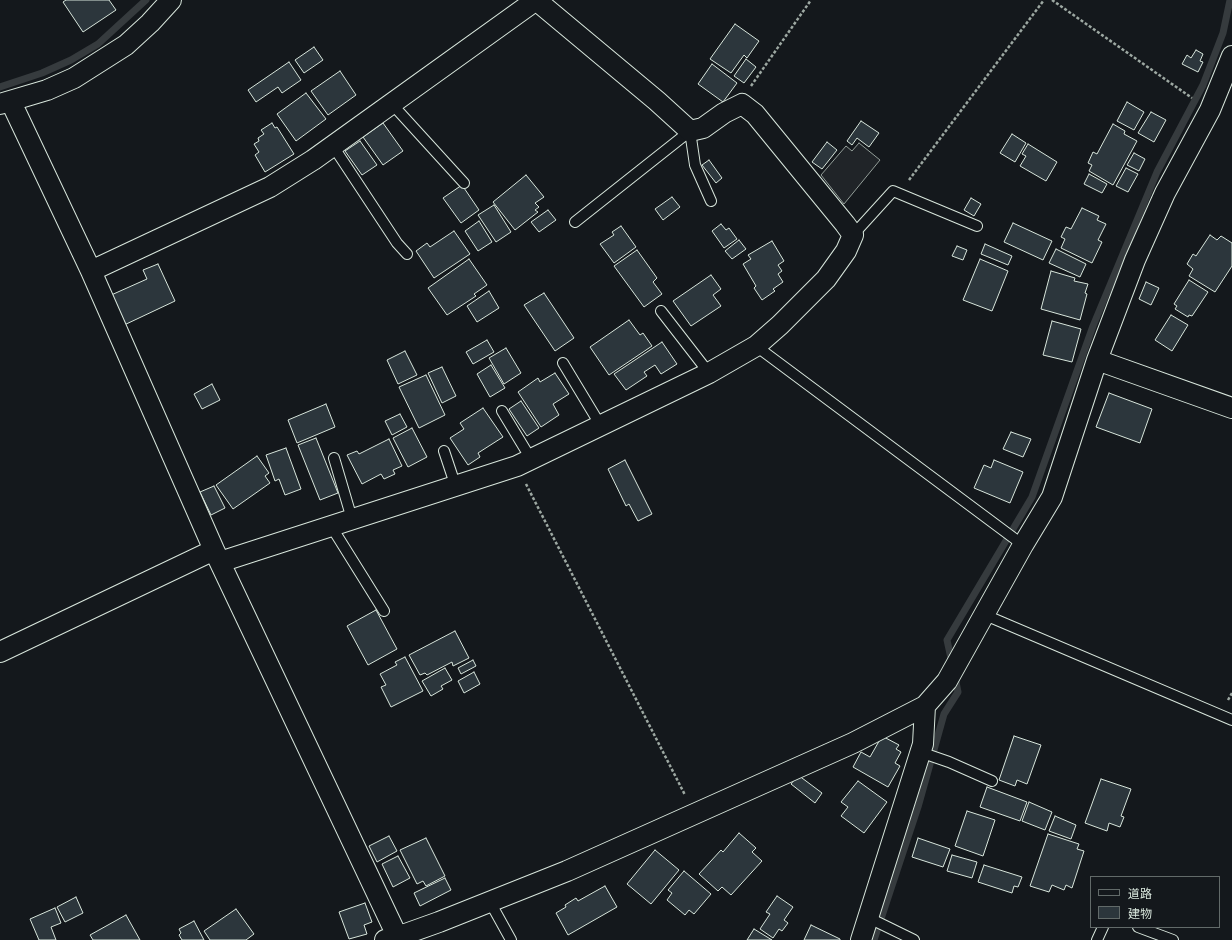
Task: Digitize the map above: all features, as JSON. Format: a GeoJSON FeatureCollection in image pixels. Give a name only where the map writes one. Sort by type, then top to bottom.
{"type":"FeatureCollection","features":[{"type":"Feature","properties":{"kind":"street"},"geometry":{"type":"LineString","coordinates":[[171,0],[150,23],[126,45],[74,78],[47,90],[6,103],[91,271],[217,556],[394,939],[567,871],[695,815],[853,743],[925,706],[947,681],[985,616],[1023,544],[1052,497],[1097,360],[1135,260],[1162,200],[1210,110],[1232,56]]}},
{"type":"Feature","properties":{"kind":"street"},"geometry":{"type":"LineString","coordinates":[[0,652],[217,556],[331,526],[456,487],[524,463],[601,426],[709,373],[756,346],[802,305],[826,280],[846,251],[853,235],[846,224],[756,114],[742,104],[724,113],[703,128],[690,131],[657,101],[536,0],[333,146],[270,187],[91,271]]}},
{"type":"Feature","properties":{"kind":"street"},"geometry":{"type":"LineString","coordinates":[[1097,360],[1232,408]]}},
{"type":"Feature","properties":{"kind":"street"},"geometry":{"type":"LineString","coordinates":[[861,940],[923,744],[925,706]]}},
{"type":"Feature","properties":{"kind":"lane"},"geometry":{"type":"LineString","coordinates":[[392,104],[464,183]]}},
{"type":"Feature","properties":{"kind":"lane"},"geometry":{"type":"LineString","coordinates":[[575,222],[690,131],[695,164],[711,201]]}},
{"type":"Feature","properties":{"kind":"lane"},"geometry":{"type":"LineString","coordinates":[[333,146],[397,243],[407,254]]}},
{"type":"Feature","properties":{"kind":"lane"},"geometry":{"type":"LineString","coordinates":[[853,235],[862,228],[893,191],[977,226]]}},
{"type":"Feature","properties":{"kind":"lane"},"geometry":{"type":"LineString","coordinates":[[661,311],[709,373]]}},
{"type":"Feature","properties":{"kind":"lane"},"geometry":{"type":"LineString","coordinates":[[756,346],[1023,544]]}},
{"type":"Feature","properties":{"kind":"lane"},"geometry":{"type":"LineString","coordinates":[[563,364],[601,426]]}},
{"type":"Feature","properties":{"kind":"lane"},"geometry":{"type":"LineString","coordinates":[[502,411],[524,463]]}},
{"type":"Feature","properties":{"kind":"lane"},"geometry":{"type":"LineString","coordinates":[[444,451],[456,487]]}},
{"type":"Feature","properties":{"kind":"lane"},"geometry":{"type":"LineString","coordinates":[[334,458],[352,519]]}},
{"type":"Feature","properties":{"kind":"lane"},"geometry":{"type":"LineString","coordinates":[[331,526],[384,611]]}},
{"type":"Feature","properties":{"kind":"lane"},"geometry":{"type":"LineString","coordinates":[[985,616],[1232,720]]}},
{"type":"Feature","properties":{"kind":"lane"},"geometry":{"type":"LineString","coordinates":[[920,752],[949,762],[992,782]]}},
{"type":"Feature","properties":{"kind":"lane"},"geometry":{"type":"LineString","coordinates":[[490,902],[511,940]]}},
{"type":"Feature","properties":{"kind":"lane"},"geometry":{"type":"LineString","coordinates":[[869,918],[914,940]]}},
{"type":"Feature","properties":{"kind":"lane"},"geometry":{"type":"LineString","coordinates":[[1097,940],[1102,928]]}},
{"type":"Feature","properties":{"kind":"lane"},"geometry":{"type":"LineString","coordinates":[[1141,928],[1173,940]]}},
{"type":"Feature","properties":{"kind":"path"},"geometry":{"type":"LineString","coordinates":[[742,104],[745,95],[811,0]]}},
{"type":"Feature","properties":{"kind":"path"},"geometry":{"type":"LineString","coordinates":[[899,193],[1044,0]]}},
{"type":"Feature","properties":{"kind":"path"},"geometry":{"type":"LineString","coordinates":[[1052,0],[1210,110]]}},
{"type":"Feature","properties":{"kind":"path"},"geometry":{"type":"LineString","coordinates":[[524,463],[695,815]]}},
{"type":"Feature","properties":{"kind":"shaded area"},"geometry":{"type":"Polygon","coordinates":[[[859,143],[880,160],[844,204],[821,175],[846,146],[852,151],[859,143]]]}},
{"type":"Feature","properties":{"kind":"building"},"geometry":{"type":"Polygon","coordinates":[[[66,0],[109,0],[116,10],[83,32],[63,2],[66,0]]]}},
{"type":"Feature","properties":{"kind":"building"},"geometry":{"type":"Polygon","coordinates":[[[735,24],[759,41],[747,58],[744,55],[731,73],[710,59],[735,24]]]}},
{"type":"Feature","properties":{"kind":"building"},"geometry":{"type":"Polygon","coordinates":[[[314,47],[323,60],[304,73],[295,60],[314,47]]]}},
{"type":"Feature","properties":{"kind":"building"},"geometry":{"type":"Polygon","coordinates":[[[1196,50],[1203,54],[1200,61],[1203,62],[1198,72],[1182,64],[1187,55],[1191,58],[1196,50]]]}},
{"type":"Feature","properties":{"kind":"building"},"geometry":{"type":"Polygon","coordinates":[[[746,59],[756,67],[744,83],[734,76],[746,59]]]}},
{"type":"Feature","properties":{"kind":"building"},"geometry":{"type":"Polygon","coordinates":[[[289,62],[301,80],[282,93],[278,87],[256,102],[248,90],[289,62]]]}},
{"type":"Feature","properties":{"kind":"building"},"geometry":{"type":"Polygon","coordinates":[[[712,64],[737,83],[723,102],[698,84],[712,64]]]}},
{"type":"Feature","properties":{"kind":"building"},"geometry":{"type":"Polygon","coordinates":[[[340,71],[356,95],[328,115],[311,91],[340,71]]]}},
{"type":"Feature","properties":{"kind":"building"},"geometry":{"type":"Polygon","coordinates":[[[306,93],[326,119],[296,141],[277,114],[306,93]]]}},
{"type":"Feature","properties":{"kind":"building"},"geometry":{"type":"Polygon","coordinates":[[[1127,102],[1144,112],[1134,130],[1117,121],[1127,102]]]}},
{"type":"Feature","properties":{"kind":"building"},"geometry":{"type":"Polygon","coordinates":[[[1151,112],[1166,120],[1154,142],[1138,133],[1151,112]]]}},
{"type":"Feature","properties":{"kind":"building"},"geometry":{"type":"Polygon","coordinates":[[[861,121],[879,133],[869,147],[857,138],[852,145],[847,141],[861,121]]]}},
{"type":"Feature","properties":{"kind":"building"},"geometry":{"type":"Polygon","coordinates":[[[272,123],[275,128],[277,127],[294,154],[265,172],[255,155],[259,152],[254,144],[259,141],[258,138],[264,134],[261,130],[272,123]]]}},
{"type":"Feature","properties":{"kind":"building"},"geometry":{"type":"Polygon","coordinates":[[[383,123],[403,151],[383,165],[363,137],[383,123]]]}},
{"type":"Feature","properties":{"kind":"building"},"geometry":{"type":"Polygon","coordinates":[[[1113,124],[1125,131],[1124,134],[1137,141],[1113,185],[1089,171],[1092,165],[1088,163],[1093,152],[1097,154],[1113,124]]]}},
{"type":"Feature","properties":{"kind":"building"},"geometry":{"type":"Polygon","coordinates":[[[1012,134],[1026,143],[1015,162],[1000,153],[1012,134]]]}},
{"type":"Feature","properties":{"kind":"building"},"geometry":{"type":"Polygon","coordinates":[[[360,141],[377,165],[362,175],[345,151],[360,141]]]}},
{"type":"Feature","properties":{"kind":"building"},"geometry":{"type":"Polygon","coordinates":[[[827,142],[837,150],[822,169],[812,162],[827,142]]]}},
{"type":"Feature","properties":{"kind":"building"},"geometry":{"type":"Polygon","coordinates":[[[1028,144],[1057,162],[1046,181],[1020,166],[1026,156],[1022,154],[1028,144]]]}},
{"type":"Feature","properties":{"kind":"building"},"geometry":{"type":"Polygon","coordinates":[[[1134,153],[1145,159],[1139,171],[1127,165],[1134,153]]]}},
{"type":"Feature","properties":{"kind":"building"},"geometry":{"type":"Polygon","coordinates":[[[709,160],[722,178],[716,183],[702,165],[709,160]]]}},
{"type":"Feature","properties":{"kind":"building"},"geometry":{"type":"Polygon","coordinates":[[[1126,168],[1138,174],[1128,192],[1116,186],[1126,168]]]}},
{"type":"Feature","properties":{"kind":"building"},"geometry":{"type":"Polygon","coordinates":[[[1089,174],[1107,184],[1102,193],[1084,184],[1089,174]]]}},
{"type":"Feature","properties":{"kind":"building"},"geometry":{"type":"Polygon","coordinates":[[[526,175],[544,197],[535,203],[539,207],[535,210],[538,212],[515,230],[493,202],[526,175]]]}},
{"type":"Feature","properties":{"kind":"building"},"geometry":{"type":"Polygon","coordinates":[[[462,185],[479,210],[461,223],[443,198],[462,185]]]}},
{"type":"Feature","properties":{"kind":"building"},"geometry":{"type":"Polygon","coordinates":[[[672,197],[680,207],[663,220],[655,209],[672,197]]]}},
{"type":"Feature","properties":{"kind":"building"},"geometry":{"type":"Polygon","coordinates":[[[971,198],[981,204],[974,216],[964,210],[971,198]]]}},
{"type":"Feature","properties":{"kind":"building"},"geometry":{"type":"Polygon","coordinates":[[[494,205],[511,232],[496,242],[478,215],[494,205]]]}},
{"type":"Feature","properties":{"kind":"building"},"geometry":{"type":"Polygon","coordinates":[[[1082,208],[1099,216],[1097,220],[1106,224],[1098,240],[1102,242],[1092,263],[1061,248],[1065,239],[1061,237],[1066,227],[1071,229],[1082,208]]]}},
{"type":"Feature","properties":{"kind":"building"},"geometry":{"type":"Polygon","coordinates":[[[548,210],[556,220],[539,232],[531,222],[548,210]]]}},
{"type":"Feature","properties":{"kind":"building"},"geometry":{"type":"Polygon","coordinates":[[[479,221],[492,242],[478,251],[465,231],[479,221]]]}},
{"type":"Feature","properties":{"kind":"building"},"geometry":{"type":"Polygon","coordinates":[[[1013,223],[1052,241],[1043,260],[1004,242],[1013,223]]]}},
{"type":"Feature","properties":{"kind":"building"},"geometry":{"type":"Polygon","coordinates":[[[721,224],[726,230],[729,228],[737,239],[724,248],[712,231],[721,224]]]}},
{"type":"Feature","properties":{"kind":"building"},"geometry":{"type":"Polygon","coordinates":[[[621,226],[636,247],[614,263],[600,244],[614,235],[612,232],[621,226]]]}},
{"type":"Feature","properties":{"kind":"building"},"geometry":{"type":"Polygon","coordinates":[[[454,231],[470,254],[434,278],[416,251],[427,243],[430,247],[454,231]]]}},
{"type":"Feature","properties":{"kind":"building"},"geometry":{"type":"Polygon","coordinates":[[[1210,235],[1217,240],[1221,236],[1232,243],[1232,266],[1215,292],[1189,276],[1193,269],[1187,264],[1193,254],[1196,256],[1210,235]]]}},
{"type":"Feature","properties":{"kind":"building"},"geometry":{"type":"Polygon","coordinates":[[[739,240],[746,249],[732,259],[725,251],[739,240]]]}},
{"type":"Feature","properties":{"kind":"building"},"geometry":{"type":"Polygon","coordinates":[[[772,241],[784,261],[778,265],[782,271],[778,274],[783,282],[773,289],[775,291],[762,300],[754,288],[756,286],[743,264],[751,259],[748,255],[772,241]]]}},
{"type":"Feature","properties":{"kind":"building"},"geometry":{"type":"Polygon","coordinates":[[[985,244],[1012,256],[1008,265],[981,254],[985,244]]]}},
{"type":"Feature","properties":{"kind":"building"},"geometry":{"type":"Polygon","coordinates":[[[957,246],[967,250],[963,260],[952,256],[957,246]]]}},
{"type":"Feature","properties":{"kind":"building"},"geometry":{"type":"Polygon","coordinates":[[[1056,249],[1086,264],[1080,277],[1049,263],[1056,249]]]}},
{"type":"Feature","properties":{"kind":"building"},"geometry":{"type":"Polygon","coordinates":[[[637,250],[657,278],[653,282],[662,294],[644,307],[614,266],[637,250]]]}},
{"type":"Feature","properties":{"kind":"building"},"geometry":{"type":"Polygon","coordinates":[[[469,259],[487,285],[474,294],[476,296],[447,315],[428,288],[469,259]]]}},
{"type":"Feature","properties":{"kind":"building"},"geometry":{"type":"Polygon","coordinates":[[[980,259],[1008,271],[992,311],[963,300],[980,259]]]}},
{"type":"Feature","properties":{"kind":"building"},"geometry":{"type":"Polygon","coordinates":[[[158,264],[175,301],[122,326],[109,296],[147,279],[143,270],[158,264]]]}},
{"type":"Feature","properties":{"kind":"building"},"geometry":{"type":"Polygon","coordinates":[[[1051,271],[1075,278],[1074,281],[1088,284],[1080,320],[1041,309],[1051,271]]]}},
{"type":"Feature","properties":{"kind":"building"},"geometry":{"type":"Polygon","coordinates":[[[711,275],[721,289],[713,295],[721,306],[691,326],[673,301],[711,275]]]}},
{"type":"Feature","properties":{"kind":"building"},"geometry":{"type":"Polygon","coordinates":[[[1189,280],[1208,292],[1192,316],[1189,315],[1188,317],[1175,309],[1177,306],[1174,304],[1189,280]]]}},
{"type":"Feature","properties":{"kind":"building"},"geometry":{"type":"Polygon","coordinates":[[[1146,282],[1159,288],[1151,305],[1139,299],[1146,282]]]}},
{"type":"Feature","properties":{"kind":"building"},"geometry":{"type":"Polygon","coordinates":[[[489,291],[499,308],[477,322],[467,306],[489,291]]]}},
{"type":"Feature","properties":{"kind":"building"},"geometry":{"type":"Polygon","coordinates":[[[544,293],[574,338],[555,351],[524,305],[544,293]]]}},
{"type":"Feature","properties":{"kind":"building"},"geometry":{"type":"Polygon","coordinates":[[[1171,315],[1188,325],[1172,351],[1155,340],[1171,315]]]}},
{"type":"Feature","properties":{"kind":"building"},"geometry":{"type":"Polygon","coordinates":[[[629,320],[640,335],[643,333],[652,346],[609,375],[590,347],[629,320]]]}},
{"type":"Feature","properties":{"kind":"building"},"geometry":{"type":"Polygon","coordinates":[[[1052,321],[1081,329],[1072,362],[1043,355],[1052,321]]]}},
{"type":"Feature","properties":{"kind":"building"},"geometry":{"type":"Polygon","coordinates":[[[487,340],[494,352],[473,364],[466,352],[487,340]]]}},
{"type":"Feature","properties":{"kind":"building"},"geometry":{"type":"Polygon","coordinates":[[[662,342],[677,364],[661,374],[655,365],[644,372],[647,376],[626,390],[614,374],[662,342]]]}},
{"type":"Feature","properties":{"kind":"building"},"geometry":{"type":"Polygon","coordinates":[[[506,348],[521,373],[504,384],[489,358],[506,348]]]}},
{"type":"Feature","properties":{"kind":"building"},"geometry":{"type":"Polygon","coordinates":[[[405,351],[417,375],[398,384],[387,360],[405,351]]]}},
{"type":"Feature","properties":{"kind":"building"},"geometry":{"type":"Polygon","coordinates":[[[491,365],[505,388],[490,397],[477,374],[491,365]]]}},
{"type":"Feature","properties":{"kind":"building"},"geometry":{"type":"Polygon","coordinates":[[[442,367],[456,396],[442,403],[428,373],[442,367]]]}},
{"type":"Feature","properties":{"kind":"building"},"geometry":{"type":"Polygon","coordinates":[[[555,373],[569,394],[553,404],[559,415],[541,427],[518,392],[538,378],[540,382],[555,373]]]}},
{"type":"Feature","properties":{"kind":"building"},"geometry":{"type":"Polygon","coordinates":[[[426,375],[445,415],[419,428],[399,387],[426,375]]]}},
{"type":"Feature","properties":{"kind":"building"},"geometry":{"type":"Polygon","coordinates":[[[212,384],[220,400],[202,409],[194,394],[212,384]]]}},
{"type":"Feature","properties":{"kind":"building"},"geometry":{"type":"Polygon","coordinates":[[[1109,393],[1152,409],[1140,443],[1096,427],[1109,393]]]}},
{"type":"Feature","properties":{"kind":"building"},"geometry":{"type":"Polygon","coordinates":[[[521,401],[539,428],[527,436],[509,409],[521,401]]]}},
{"type":"Feature","properties":{"kind":"building"},"geometry":{"type":"Polygon","coordinates":[[[326,404],[335,427],[297,443],[288,420],[326,404]]]}},
{"type":"Feature","properties":{"kind":"building"},"geometry":{"type":"Polygon","coordinates":[[[483,408],[503,437],[478,453],[480,457],[468,465],[450,438],[464,429],[460,423],[483,408]]]}},
{"type":"Feature","properties":{"kind":"building"},"geometry":{"type":"Polygon","coordinates":[[[400,414],[407,427],[392,435],[385,421],[400,414]]]}},
{"type":"Feature","properties":{"kind":"building"},"geometry":{"type":"Polygon","coordinates":[[[412,428],[427,457],[408,467],[393,438],[412,428]]]}},
{"type":"Feature","properties":{"kind":"building"},"geometry":{"type":"Polygon","coordinates":[[[1011,432],[1031,439],[1023,457],[1003,449],[1011,432]]]}},
{"type":"Feature","properties":{"kind":"building"},"geometry":{"type":"Polygon","coordinates":[[[316,438],[338,493],[320,500],[298,445],[316,438]]]}},
{"type":"Feature","properties":{"kind":"building"},"geometry":{"type":"Polygon","coordinates":[[[389,439],[402,466],[393,470],[395,474],[384,479],[381,474],[362,484],[347,455],[357,451],[359,454],[389,439]]]}},
{"type":"Feature","properties":{"kind":"building"},"geometry":{"type":"Polygon","coordinates":[[[286,448],[301,489],[285,495],[279,479],[275,481],[266,455],[286,448]]]}},
{"type":"Feature","properties":{"kind":"building"},"geometry":{"type":"Polygon","coordinates":[[[257,456],[269,473],[265,476],[270,483],[233,509],[216,485],[257,456]]]}},
{"type":"Feature","properties":{"kind":"building"},"geometry":{"type":"Polygon","coordinates":[[[625,460],[652,514],[638,521],[629,504],[626,506],[608,469],[625,460]]]}},
{"type":"Feature","properties":{"kind":"building"},"geometry":{"type":"Polygon","coordinates":[[[994,460],[1023,472],[1010,503],[974,488],[984,465],[991,468],[994,460]]]}},
{"type":"Feature","properties":{"kind":"building"},"geometry":{"type":"Polygon","coordinates":[[[214,486],[225,508],[211,515],[200,492],[214,486]]]}},
{"type":"Feature","properties":{"kind":"building"},"geometry":{"type":"Polygon","coordinates":[[[376,610],[397,649],[368,665],[347,626],[376,610]]]}},
{"type":"Feature","properties":{"kind":"building"},"geometry":{"type":"Polygon","coordinates":[[[455,631],[469,658],[453,666],[452,662],[427,675],[425,673],[420,675],[409,655],[455,631]]]}},
{"type":"Feature","properties":{"kind":"building"},"geometry":{"type":"Polygon","coordinates":[[[405,657],[423,691],[391,707],[381,687],[386,685],[380,674],[397,665],[395,662],[405,657]]]}},
{"type":"Feature","properties":{"kind":"building"},"geometry":{"type":"Polygon","coordinates":[[[473,660],[476,666],[461,674],[458,668],[473,660]]]}},
{"type":"Feature","properties":{"kind":"building"},"geometry":{"type":"Polygon","coordinates":[[[445,668],[452,680],[441,686],[443,689],[431,696],[422,681],[445,668]]]}},
{"type":"Feature","properties":{"kind":"building"},"geometry":{"type":"Polygon","coordinates":[[[474,672],[480,684],[464,693],[458,681],[474,672]]]}},
{"type":"Feature","properties":{"kind":"building"},"geometry":{"type":"Polygon","coordinates":[[[882,736],[899,745],[896,749],[901,752],[895,763],[900,766],[888,787],[853,767],[861,752],[870,757],[882,736]]]}},
{"type":"Feature","properties":{"kind":"building"},"geometry":{"type":"Polygon","coordinates":[[[1014,736],[1041,745],[1027,784],[1017,780],[1015,786],[999,780],[1014,736]]]}},
{"type":"Feature","properties":{"kind":"building"},"geometry":{"type":"Polygon","coordinates":[[[798,775],[822,793],[815,803],[791,784],[798,775]]]}},
{"type":"Feature","properties":{"kind":"building"},"geometry":{"type":"Polygon","coordinates":[[[1101,779],[1131,789],[1121,816],[1124,817],[1120,827],[1109,823],[1107,831],[1085,823],[1101,779]]]}},
{"type":"Feature","properties":{"kind":"building"},"geometry":{"type":"Polygon","coordinates":[[[858,781],[887,802],[864,833],[841,816],[848,807],[841,802],[858,781]]]}},
{"type":"Feature","properties":{"kind":"building"},"geometry":{"type":"Polygon","coordinates":[[[987,787],[1027,802],[1020,821],[980,807],[987,787]]]}},
{"type":"Feature","properties":{"kind":"building"},"geometry":{"type":"Polygon","coordinates":[[[1029,802],[1052,812],[1045,830],[1022,821],[1029,802]]]}},
{"type":"Feature","properties":{"kind":"building"},"geometry":{"type":"Polygon","coordinates":[[[967,811],[995,820],[983,856],[955,846],[967,811]]]}},
{"type":"Feature","properties":{"kind":"building"},"geometry":{"type":"Polygon","coordinates":[[[1055,816],[1076,825],[1071,839],[1049,831],[1055,816]]]}},
{"type":"Feature","properties":{"kind":"building"},"geometry":{"type":"Polygon","coordinates":[[[739,833],[756,848],[752,852],[762,861],[731,895],[722,887],[718,891],[699,874],[721,850],[723,852],[739,833]]]}},
{"type":"Feature","properties":{"kind":"building"},"geometry":{"type":"Polygon","coordinates":[[[1048,834],[1079,844],[1077,849],[1084,851],[1072,888],[1066,885],[1064,890],[1052,885],[1049,892],[1030,886],[1048,834]]]}},
{"type":"Feature","properties":{"kind":"building"},"geometry":{"type":"Polygon","coordinates":[[[389,836],[397,851],[377,862],[369,846],[389,836]]]}},
{"type":"Feature","properties":{"kind":"building"},"geometry":{"type":"Polygon","coordinates":[[[426,838],[445,876],[426,886],[423,881],[417,884],[400,850],[426,838]]]}},
{"type":"Feature","properties":{"kind":"building"},"geometry":{"type":"Polygon","coordinates":[[[918,838],[950,849],[943,867],[912,857],[918,838]]]}},
{"type":"Feature","properties":{"kind":"building"},"geometry":{"type":"Polygon","coordinates":[[[655,850],[679,870],[651,904],[627,884],[655,850]]]}},
{"type":"Feature","properties":{"kind":"building"},"geometry":{"type":"Polygon","coordinates":[[[952,855],[977,862],[972,878],[947,871],[952,855]]]}},
{"type":"Feature","properties":{"kind":"building"},"geometry":{"type":"Polygon","coordinates":[[[398,856],[410,878],[393,887],[382,864],[398,856]]]}},
{"type":"Feature","properties":{"kind":"building"},"geometry":{"type":"Polygon","coordinates":[[[984,865],[1022,877],[1018,887],[1014,886],[1012,893],[978,882],[984,865]]]}},
{"type":"Feature","properties":{"kind":"building"},"geometry":{"type":"Polygon","coordinates":[[[684,871],[711,894],[694,914],[689,910],[685,915],[667,900],[672,893],[668,890],[684,871]]]}},
{"type":"Feature","properties":{"kind":"building"},"geometry":{"type":"Polygon","coordinates":[[[445,878],[451,890],[420,906],[414,893],[445,878]]]}},
{"type":"Feature","properties":{"kind":"building"},"geometry":{"type":"Polygon","coordinates":[[[605,886],[617,907],[568,935],[556,913],[576,898],[578,901],[605,886]]]}},
{"type":"Feature","properties":{"kind":"building"},"geometry":{"type":"Polygon","coordinates":[[[777,896],[793,907],[784,920],[788,923],[782,931],[779,929],[773,938],[760,929],[770,914],[766,912],[777,896]]]}},
{"type":"Feature","properties":{"kind":"building"},"geometry":{"type":"Polygon","coordinates":[[[76,897],[83,913],[65,922],[57,907],[76,897]]]}},
{"type":"Feature","properties":{"kind":"building"},"geometry":{"type":"Polygon","coordinates":[[[365,903],[372,922],[364,925],[367,934],[349,939],[339,912],[365,903]]]}},
{"type":"Feature","properties":{"kind":"building"},"geometry":{"type":"Polygon","coordinates":[[[55,908],[61,923],[51,927],[56,940],[39,940],[30,919],[55,908]]]}},
{"type":"Feature","properties":{"kind":"building"},"geometry":{"type":"Polygon","coordinates":[[[236,909],[254,934],[246,940],[210,940],[204,931],[236,909]]]}},
{"type":"Feature","properties":{"kind":"building"},"geometry":{"type":"Polygon","coordinates":[[[126,915],[140,940],[93,940],[90,935],[126,915]]]}},
{"type":"Feature","properties":{"kind":"building"},"geometry":{"type":"Polygon","coordinates":[[[194,921],[204,940],[182,940],[179,935],[181,933],[179,929],[194,921]]]}},
{"type":"Feature","properties":{"kind":"building"},"geometry":{"type":"Polygon","coordinates":[[[811,925],[840,939],[840,940],[804,940],[811,925]]]}},
{"type":"Feature","properties":{"kind":"building"},"geometry":{"type":"Polygon","coordinates":[[[754,929],[772,940],[747,940],[754,929]]]}},
{"type":"Feature","properties":{"kind":"waterway"},"geometry":{"type":"LineString","coordinates":[[0,87],[42,73],[71,60],[98,44],[146,0]]}},
{"type":"Feature","properties":{"kind":"waterway"},"geometry":{"type":"LineString","coordinates":[[952,663],[947,640],[1032,497],[1093,326],[1157,172],[1203,85],[1223,33],[1230,0]]}},
{"type":"Feature","properties":{"kind":"waterway"},"geometry":{"type":"LineString","coordinates":[[874,940],[918,807],[944,714],[958,692],[955,677]]}}]}
